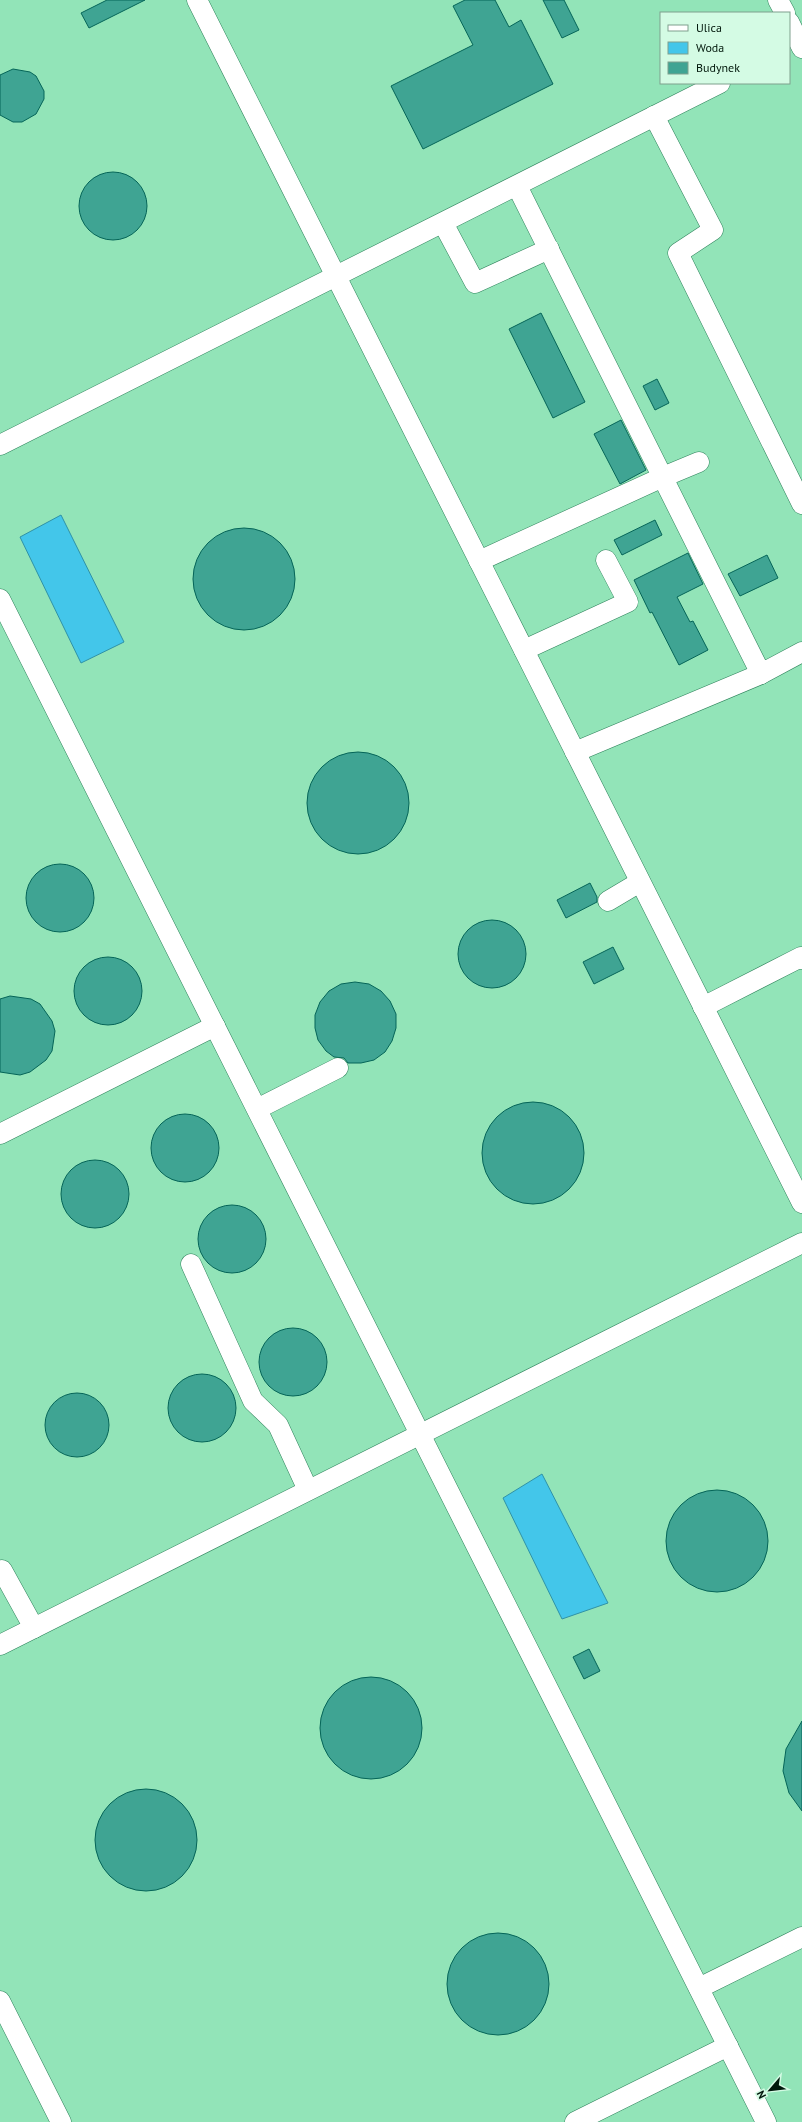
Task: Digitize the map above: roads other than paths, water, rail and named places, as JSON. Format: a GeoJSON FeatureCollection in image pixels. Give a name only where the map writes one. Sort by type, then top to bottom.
{"type":"FeatureCollection","features":[{"type":"Feature","properties":{"kind":"lane"},"geometry":{"type":"LineString","coordinates":[[197,0],[802,1203]]}},
{"type":"Feature","properties":{"kind":"lane"},"geometry":{"type":"LineString","coordinates":[[778,0],[784,12]]}},
{"type":"Feature","properties":{"kind":"lane"},"geometry":{"type":"LineString","coordinates":[[790,25],[798,45]]}},
{"type":"Feature","properties":{"kind":"lane"},"geometry":{"type":"LineString","coordinates":[[0,445],[718,84]]}},
{"type":"Feature","properties":{"kind":"lane"},"geometry":{"type":"LineString","coordinates":[[654,116],[713,230],[678,252],[802,504]]}},
{"type":"Feature","properties":{"kind":"lane"},"geometry":{"type":"LineString","coordinates":[[517,186],[762,674]]}},
{"type":"Feature","properties":{"kind":"lane"},"geometry":{"type":"LineString","coordinates":[[443,223],[475,283],[549,249]]}},
{"type":"Feature","properties":{"kind":"lane"},"geometry":{"type":"LineString","coordinates":[[480,561],[699,462]]}},
{"type":"Feature","properties":{"kind":"lane"},"geometry":{"type":"LineString","coordinates":[[524,650],[628,602],[606,560]]}},
{"type":"Feature","properties":{"kind":"lane"},"geometry":{"type":"LineString","coordinates":[[0,599],[766,2122]]}},
{"type":"Feature","properties":{"kind":"lane"},"geometry":{"type":"LineString","coordinates":[[575,752],[762,674],[802,652]]}},
{"type":"Feature","properties":{"kind":"lane"},"geometry":{"type":"LineString","coordinates":[[608,901],[640,882]]}},
{"type":"Feature","properties":{"kind":"lane"},"geometry":{"type":"LineString","coordinates":[[704,1008],[801,957],[802,959]]}},
{"type":"Feature","properties":{"kind":"lane"},"geometry":{"type":"LineString","coordinates":[[0,1134],[215,1026]]}},
{"type":"Feature","properties":{"kind":"lane"},"geometry":{"type":"LineString","coordinates":[[257,1109],[338,1068]]}},
{"type":"Feature","properties":{"kind":"lane"},"geometry":{"type":"LineString","coordinates":[[0,1645],[420,1433],[802,1243]]}},
{"type":"Feature","properties":{"kind":"lane"},"geometry":{"type":"LineString","coordinates":[[191,1264],[252,1400],[278,1425],[308,1490]]}},
{"type":"Feature","properties":{"kind":"lane"},"geometry":{"type":"LineString","coordinates":[[2,1570],[34,1628]]}},
{"type":"Feature","properties":{"kind":"lane"},"geometry":{"type":"LineString","coordinates":[[699,1988],[802,1937]]}},
{"type":"Feature","properties":{"kind":"lane"},"geometry":{"type":"LineString","coordinates":[[0,2001],[61,2122]]}},
{"type":"Feature","properties":{"kind":"lane"},"geometry":{"type":"LineString","coordinates":[[576,2122],[728,2046]]}},
{"type":"Feature","properties":{"kind":"water"},"geometry":{"type":"Polygon","coordinates":[[[61,515],[124,642],[81,663],[20,537],[61,515]]]}},
{"type":"Feature","properties":{"kind":"water"},"geometry":{"type":"Polygon","coordinates":[[[542,1474],[608,1603],[562,1619],[503,1498],[542,1474]]]}}]}
